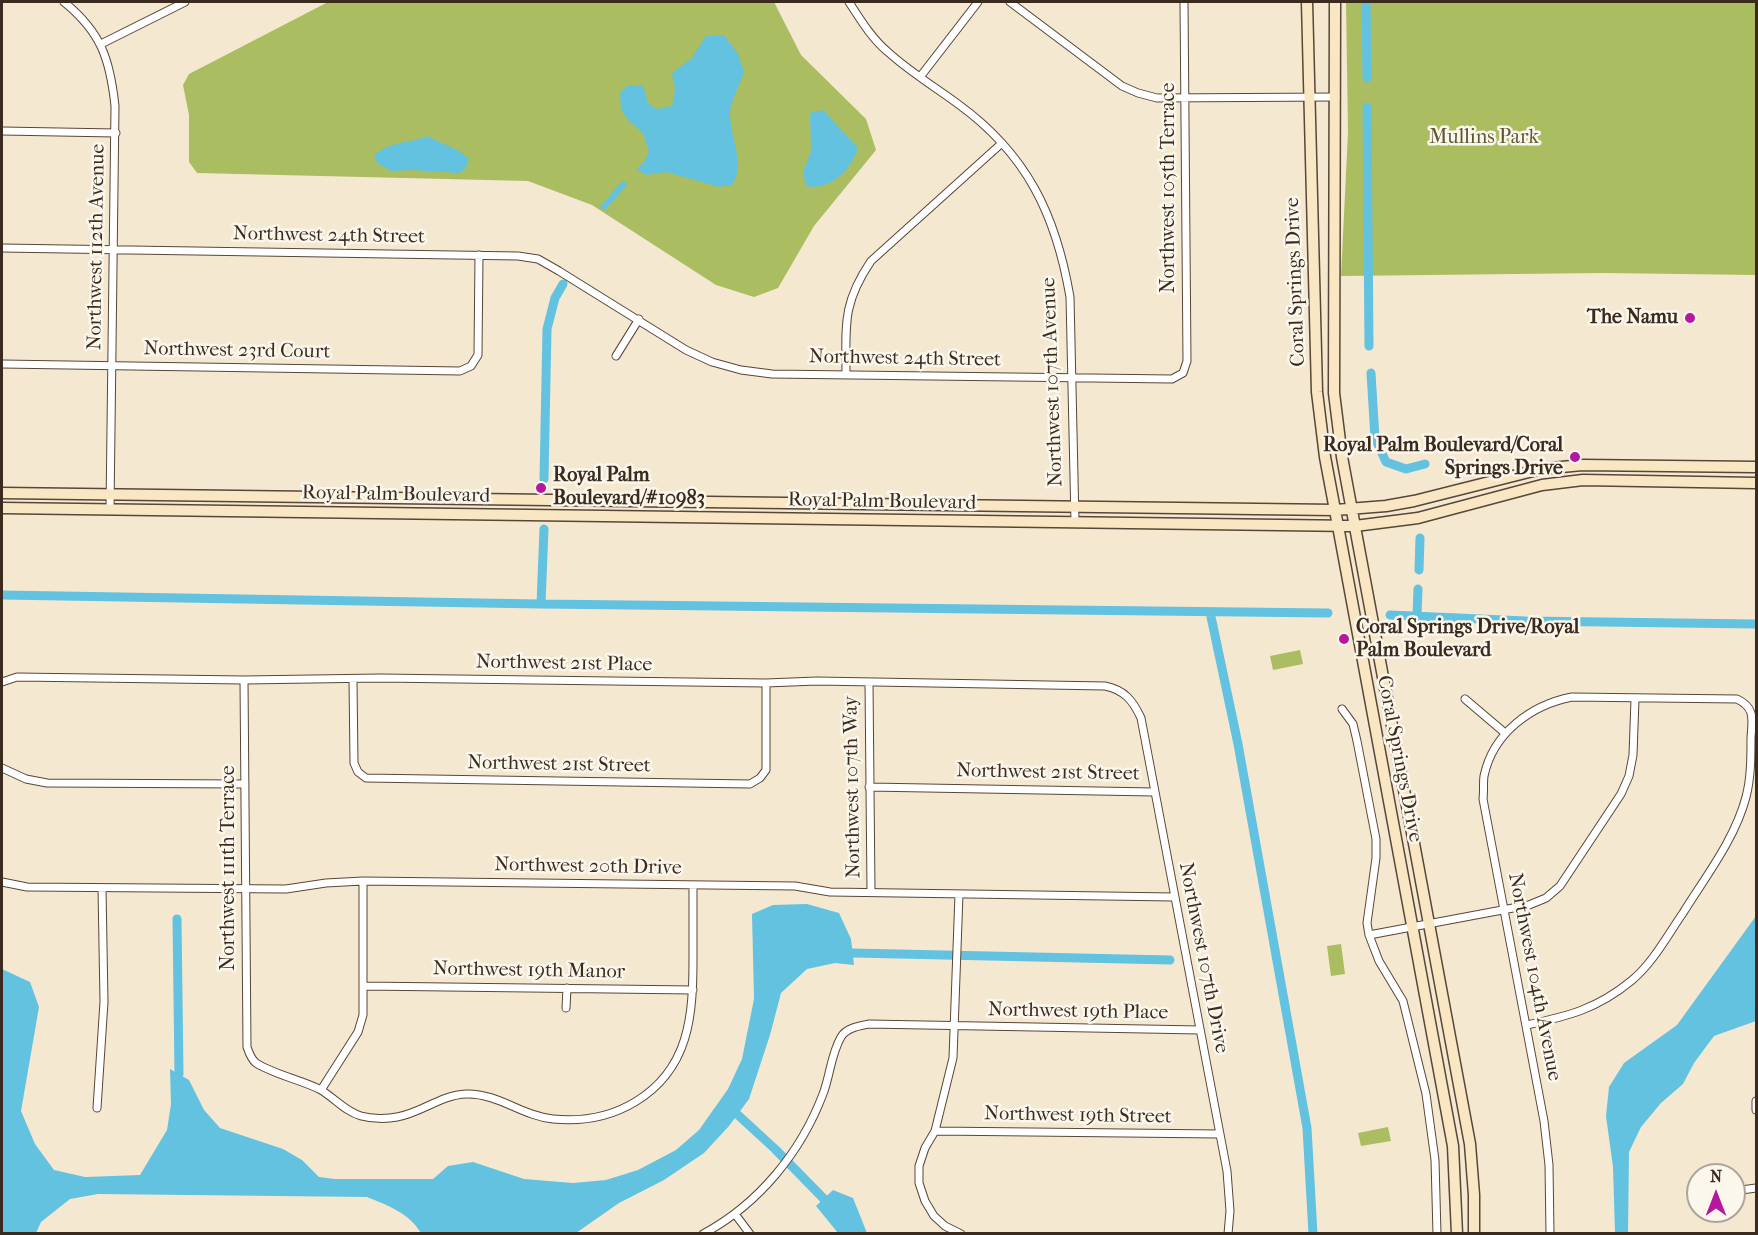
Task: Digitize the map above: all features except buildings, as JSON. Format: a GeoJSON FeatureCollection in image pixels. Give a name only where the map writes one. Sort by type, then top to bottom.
{"type":"FeatureCollection","features":[{"type":"Feature","properties":{"kind":"main road","name":"Coral Springs Drive"},"geometry":{"type":"LineString","coordinates":[[1307,2],[1308,97],[1317,314],[1317,392],[1325,457],[1453,1146],[1457,1233]]}},
{"type":"Feature","properties":{"kind":"main road","name":"Coral Springs Drive"},"geometry":{"type":"LineString","coordinates":[[1335,2],[1334,393],[1342,457],[1470,1144],[1474,1233]]}},
{"type":"Feature","properties":{"kind":"main road","name":"Royal Palm Boulevard"},"geometry":{"type":"LineString","coordinates":[[2,493],[1335,510],[1414,501],[1500,478],[1562,467],[1582,465],[1756,467]]}},
{"type":"Feature","properties":{"kind":"main road","name":"Royal Palm Boulevard"},"geometry":{"type":"LineString","coordinates":[[2,508],[1355,526],[1418,518],[1542,485],[1583,480],[1756,483]]}},
{"type":"Feature","properties":{"kind":"street","name":"Northwest 112th Avenue"},"geometry":{"type":"LineString","coordinates":[[64,2],[79,14],[101,44],[113,86],[116,133],[110,510]]}},
{"type":"Feature","properties":{"kind":"street"},"geometry":{"type":"LineString","coordinates":[[101,44],[185,2]]}},
{"type":"Feature","properties":{"kind":"street","name":"Northwest 107th Avenue"},"geometry":{"type":"LineString","coordinates":[[849,2],[858,17],[886,51],[982,123],[1002,143],[1020,165],[1054,227],[1064,261],[1070,297],[1075,522]]}},
{"type":"Feature","properties":{"kind":"street"},"geometry":{"type":"LineString","coordinates":[[920,77],[978,2]]}},
{"type":"Feature","properties":{"kind":"street"},"geometry":{"type":"LineString","coordinates":[[1010,2],[1122,86],[1138,93],[1157,98],[1336,97]]}},
{"type":"Feature","properties":{"kind":"street","name":"Northwest 105th Terrace"},"geometry":{"type":"LineString","coordinates":[[1183,373],[1187,361],[1184,2]]}},
{"type":"Feature","properties":{"kind":"street"},"geometry":{"type":"LineString","coordinates":[[2,131],[116,133]]}},
{"type":"Feature","properties":{"kind":"street"},"geometry":{"type":"LineString","coordinates":[[846,374],[846,319],[850,299],[866,268],[1002,143]]}},
{"type":"Feature","properties":{"kind":"street","name":"Northwest 24th Street"},"geometry":{"type":"LineString","coordinates":[[2,248],[518,256],[538,259],[686,350],[712,362],[741,370],[772,374],[1172,379],[1183,373]]}},
{"type":"Feature","properties":{"kind":"street","name":"Northwest 23rd Court"},"geometry":{"type":"LineString","coordinates":[[2,364],[460,371],[471,366],[478,355],[479,255]]}},
{"type":"Feature","properties":{"kind":"street"},"geometry":{"type":"LineString","coordinates":[[616,356],[639,319]]}},
{"type":"Feature","properties":{"kind":"street","name":"Northwest 21st Place"},"geometry":{"type":"LineString","coordinates":[[2,682],[17,677],[244,680],[380,678],[766,683],[817,681],[1105,686],[1115,688],[1125,694]]}},
{"type":"Feature","properties":{"kind":"street","name":"Northwest 111th Terrace"},"geometry":{"type":"LineString","coordinates":[[244,680],[247,1047],[255,1062],[321,1090]]}},
{"type":"Feature","properties":{"kind":"street","name":"Northwest 21st Street"},"geometry":{"type":"LineString","coordinates":[[353,680],[354,763],[358,772],[366,778],[750,784],[760,778],[766,770],[766,683]]}},
{"type":"Feature","properties":{"kind":"street","name":"Northwest 107th Way"},"geometry":{"type":"LineString","coordinates":[[869,682],[871,892]]}},
{"type":"Feature","properties":{"kind":"street","name":"Northwest 107th Drive"},"geometry":{"type":"LineString","coordinates":[[1125,694],[1134,703],[1141,718],[1227,1171],[1230,1211],[1228,1233]]}},
{"type":"Feature","properties":{"kind":"street","name":"Northwest 104th Avenue"},"geometry":{"type":"LineString","coordinates":[[1527,1025],[1571,1015],[1603,1001],[1632,980],[1656,954],[1720,856],[1737,823],[1753,765],[1752,714],[1747,704],[1737,699],[1572,697],[1558,700],[1526,714],[1505,733],[1491,757],[1484,776],[1483,799],[1544,1121],[1549,1165],[1550,1233]]}},
{"type":"Feature","properties":{"kind":"street"},"geometry":{"type":"LineString","coordinates":[[1465,699],[1505,733]]}},
{"type":"Feature","properties":{"kind":"street"},"geometry":{"type":"LineString","coordinates":[[1369,934],[1529,905],[1546,898],[1560,886],[1621,794],[1629,776],[1634,755],[1635,699]]}},
{"type":"Feature","properties":{"kind":"street"},"geometry":{"type":"LineString","coordinates":[[1342,710],[1353,724],[1358,741],[1376,839],[1376,858],[1367,923],[1369,934],[1379,961],[1402,1000],[1426,1094],[1435,1160],[1437,1233]]}},
{"type":"Feature","properties":{"kind":"street"},"geometry":{"type":"LineString","coordinates":[[2,768],[26,779],[48,783],[245,784]]}},
{"type":"Feature","properties":{"kind":"street","name":"Northwest 21st Street"},"geometry":{"type":"LineString","coordinates":[[869,787],[1154,792]]}},
{"type":"Feature","properties":{"kind":"street"},"geometry":{"type":"LineString","coordinates":[[363,881],[363,1015],[358,1032],[321,1090],[339,1106],[361,1116],[381,1118],[400,1117],[450,1096],[466,1094],[496,1098],[539,1116],[573,1120],[597,1118],[622,1110],[646,1096],[676,1062],[686,1039],[693,990],[693,885]]}},
{"type":"Feature","properties":{"kind":"street","name":"Northwest 20th Drive"},"geometry":{"type":"LineString","coordinates":[[2,882],[27,887],[286,889],[363,881],[795,886],[830,892],[1174,897]]}},
{"type":"Feature","properties":{"kind":"street"},"geometry":{"type":"LineString","coordinates":[[98,1108],[104,1002],[102,888]]}},
{"type":"Feature","properties":{"kind":"street"},"geometry":{"type":"LineString","coordinates":[[959,894],[956,1026],[953,1058],[935,1131],[925,1148],[919,1167],[919,1184],[934,1216],[945,1226],[961,1233]]}},
{"type":"Feature","properties":{"kind":"street","name":"Northwest 19th Manor"},"geometry":{"type":"LineString","coordinates":[[364,986],[693,990]]}},
{"type":"Feature","properties":{"kind":"street"},"geometry":{"type":"LineString","coordinates":[[566,1008],[567,988]]}},
{"type":"Feature","properties":{"kind":"street","name":"Northwest 19th Place"},"geometry":{"type":"LineString","coordinates":[[735,1214],[771,1180],[794,1152],[815,1116],[842,1034],[854,1028],[869,1024],[1200,1030]]}},
{"type":"Feature","properties":{"kind":"street"},"geometry":{"type":"LineString","coordinates":[[1756,1101],[1756,1110]]}},
{"type":"Feature","properties":{"kind":"street","name":"Northwest 19th Street"},"geometry":{"type":"LineString","coordinates":[[935,1131],[1220,1134]]}},
{"type":"Feature","properties":{"kind":"street"},"geometry":{"type":"LineString","coordinates":[[703,1233],[735,1214],[750,1233]]}},
{"type":"Feature","properties":{"kind":"green space"},"geometry":{"type":"Polygon","coordinates":[[[328,2],[774,2],[801,55],[866,119],[876,150],[814,226],[778,288],[754,297],[716,285],[592,205],[528,181],[197,173],[189,162],[189,115],[183,85],[189,74],[328,2]]]}},
{"type":"Feature","properties":{"kind":"green space","name":"Mullins Park"},"geometry":{"type":"Polygon","coordinates":[[[1346,2],[1756,2],[1756,275],[1603,273],[1341,276],[1348,132],[1346,2]]]}},
{"type":"Feature","properties":{"kind":"green space"},"geometry":{"type":"Polygon","coordinates":[[[1300,650],[1303,664],[1273,670],[1270,656],[1300,650]]]}},
{"type":"Feature","properties":{"kind":"green space"},"geometry":{"type":"Polygon","coordinates":[[[1341,944],[1345,974],[1331,976],[1327,946],[1341,944]]]}},
{"type":"Feature","properties":{"kind":"green space"},"geometry":{"type":"Polygon","coordinates":[[[1388,1127],[1391,1141],[1361,1146],[1358,1133],[1388,1127]]]}},
{"type":"Feature","properties":{"kind":"water"},"geometry":{"type":"Polygon","coordinates":[[[724,35],[738,54],[744,72],[730,109],[738,160],[738,169],[732,185],[719,187],[666,172],[647,175],[637,170],[649,152],[643,133],[621,110],[620,93],[628,85],[643,86],[648,103],[656,109],[672,106],[675,90],[672,73],[692,58],[706,36],[724,35]]]}},
{"type":"Feature","properties":{"kind":"water"},"geometry":{"type":"Polygon","coordinates":[[[823,110],[858,148],[850,164],[838,177],[823,185],[806,186],[803,172],[811,151],[810,113],[823,110]]]}},
{"type":"Feature","properties":{"kind":"water"},"geometry":{"type":"Polygon","coordinates":[[[427,136],[461,152],[469,159],[465,169],[459,173],[392,171],[378,164],[374,156],[392,145],[427,136]]]}},
{"type":"Feature","properties":{"kind":"water"},"geometry":{"type":"Polygon","coordinates":[[[622,181],[627,183],[626,186],[606,209],[602,210],[600,207],[622,181]]]}},
{"type":"Feature","properties":{"kind":"water"},"geometry":{"type":"Polygon","coordinates":[[[807,904],[839,913],[851,939],[854,965],[835,963],[807,969],[781,993],[749,1099],[729,1126],[704,1153],[664,1180],[619,1203],[576,1233],[421,1233],[404,1215],[367,1197],[98,1194],[70,1199],[41,1222],[36,1233],[2,1233],[2,969],[30,982],[39,1007],[21,1111],[35,1144],[54,1170],[85,1177],[140,1175],[167,1130],[171,1104],[170,1069],[189,1080],[204,1110],[220,1128],[283,1149],[302,1160],[319,1177],[433,1179],[448,1166],[473,1162],[524,1179],[573,1183],[606,1180],[638,1170],[676,1150],[699,1130],[728,1089],[742,1059],[754,999],[752,914],[773,905],[807,904]]]}},
{"type":"Feature","properties":{"kind":"water"},"geometry":{"type":"Polygon","coordinates":[[[1756,916],[1756,1021],[1714,1036],[1694,1063],[1683,1084],[1661,1103],[1641,1127],[1629,1152],[1628,1233],[1615,1233],[1613,1167],[1606,1116],[1609,1087],[1624,1063],[1677,1025],[1756,916]]]}},
{"type":"Feature","properties":{"kind":"water"},"geometry":{"type":"Polygon","coordinates":[[[833,1190],[853,1198],[867,1233],[838,1233],[816,1206],[833,1190]]]}},
{"type":"Feature","properties":{"kind":"waterway"},"geometry":{"type":"LineString","coordinates":[[1366,2],[1367,78]]}},
{"type":"Feature","properties":{"kind":"waterway"},"geometry":{"type":"LineString","coordinates":[[1367,107],[1369,346]]}},
{"type":"Feature","properties":{"kind":"waterway"},"geometry":{"type":"LineString","coordinates":[[544,479],[547,329],[555,298],[563,284]]}},
{"type":"Feature","properties":{"kind":"waterway"},"geometry":{"type":"LineString","coordinates":[[1371,373],[1375,438],[1386,462],[1406,469],[1425,464]]}},
{"type":"Feature","properties":{"kind":"waterway"},"geometry":{"type":"LineString","coordinates":[[541,604],[544,529]]}},
{"type":"Feature","properties":{"kind":"waterway"},"geometry":{"type":"LineString","coordinates":[[1419,570],[1420,538]]}},
{"type":"Feature","properties":{"kind":"waterway"},"geometry":{"type":"LineString","coordinates":[[1417,616],[1418,589]]}},
{"type":"Feature","properties":{"kind":"waterway"},"geometry":{"type":"LineString","coordinates":[[2,595],[1328,613]]}},
{"type":"Feature","properties":{"kind":"waterway"},"geometry":{"type":"LineString","coordinates":[[1210,612],[1238,744],[1307,1128],[1313,1234]]}},
{"type":"Feature","properties":{"kind":"waterway"},"geometry":{"type":"LineString","coordinates":[[1390,615],[1526,621],[1756,624]]}},
{"type":"Feature","properties":{"kind":"waterway"},"geometry":{"type":"LineString","coordinates":[[177,919],[179,1074]]}},
{"type":"Feature","properties":{"kind":"waterway"},"geometry":{"type":"LineString","coordinates":[[853,953],[1170,960]]}},
{"type":"Feature","properties":{"kind":"waterway"},"geometry":{"type":"LineString","coordinates":[[738,1115],[828,1203]]}},
{"type":"Feature","properties":{"kind":"place","name":"The Namu"},"geometry":{"type":"Point","coordinates":[1690,318]}},
{"type":"Feature","properties":{"kind":"place","name":"Royal Palm Boulevard/Coral Springs Drive"},"geometry":{"type":"Point","coordinates":[1575,457]}},
{"type":"Feature","properties":{"kind":"place","name":"Royal Palm Boulevard/#10983"},"geometry":{"type":"Point","coordinates":[541,488]}},
{"type":"Feature","properties":{"kind":"place","name":"Coral Springs Drive/Royal Palm Boulevard"},"geometry":{"type":"Point","coordinates":[1344,639]}}]}
